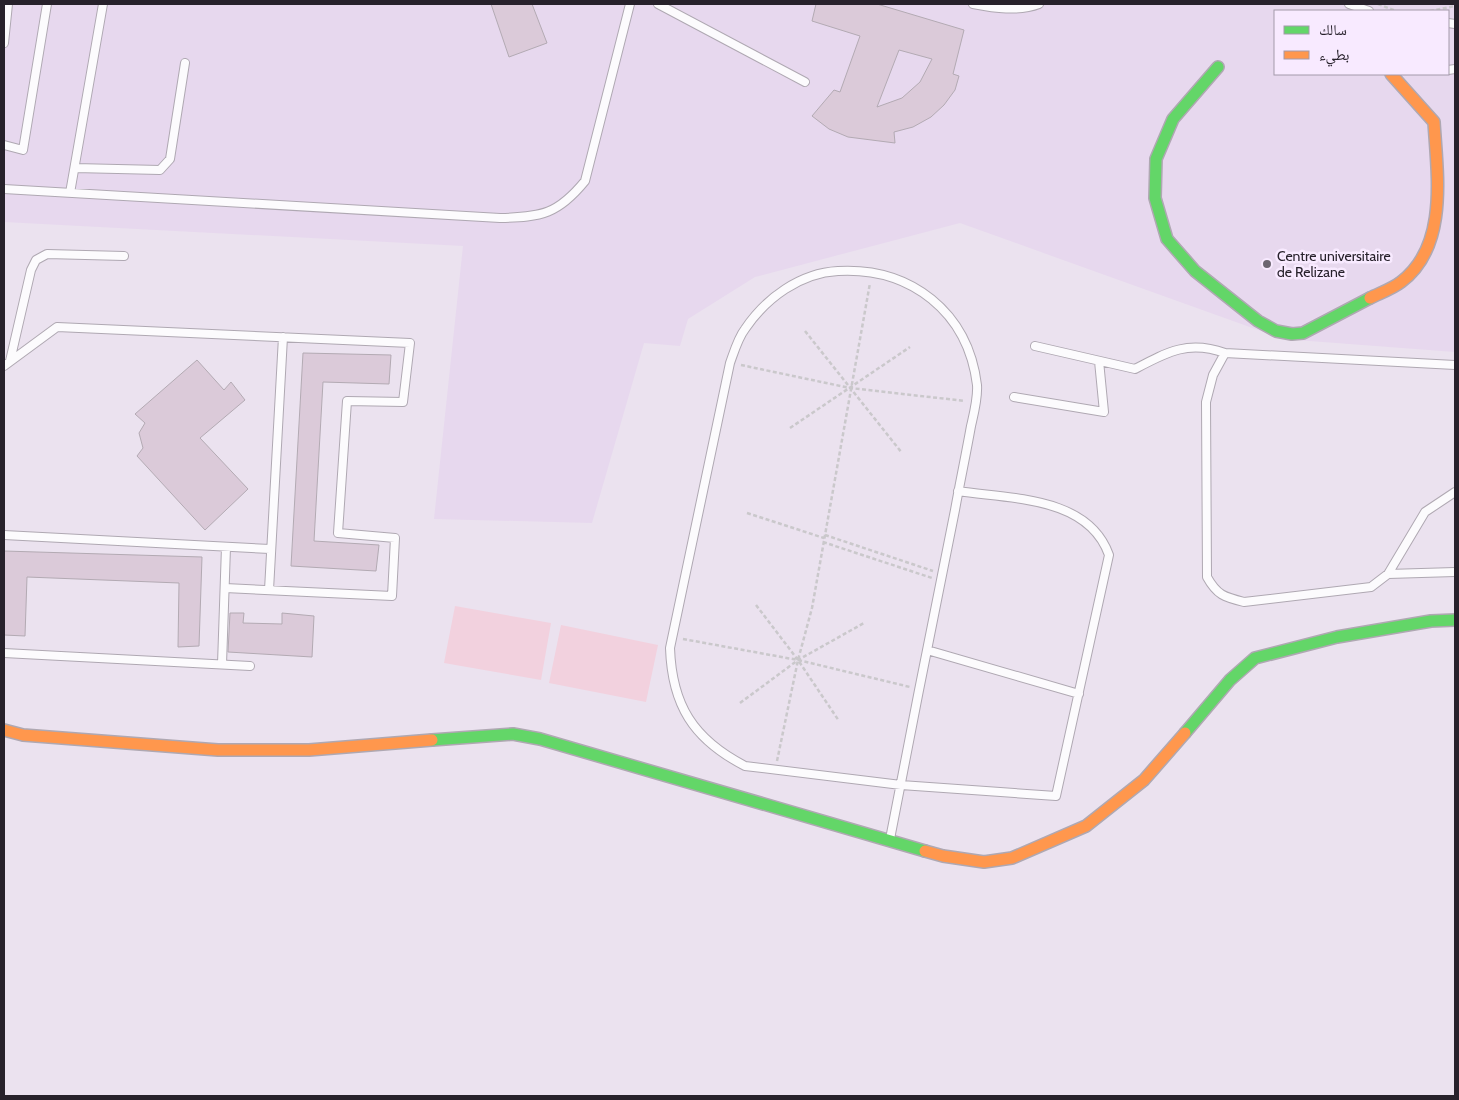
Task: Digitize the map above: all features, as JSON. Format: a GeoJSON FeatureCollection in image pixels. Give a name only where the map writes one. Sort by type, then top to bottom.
{"type":"FeatureCollection","features":[{"type":"Feature","properties":{"kind":"street"},"geometry":{"type":"LineString","coordinates":[[1218,68],[1173,118],[1156,159],[1155,198],[1167,238],[1195,271],[1258,321],[1276,330],[1292,334],[1303,333],[1401,282],[1412,272],[1434,231],[1438,212],[1434,122],[1392,75]]}},
{"type":"Feature","properties":{"kind":"street"},"geometry":{"type":"LineString","coordinates":[[4,730],[23,735],[227,750],[309,750],[513,734],[540,739],[944,856],[984,862],[1012,858],[1086,826],[1144,780],[1230,680],[1255,658],[1337,637],[1431,621],[1455,620]]}},
{"type":"Feature","properties":{"kind":"lane"},"geometry":{"type":"LineString","coordinates":[[4,43],[8,4]]}},
{"type":"Feature","properties":{"kind":"lane"},"geometry":{"type":"LineString","coordinates":[[4,146],[24,150],[31,116],[47,4]]}},
{"type":"Feature","properties":{"kind":"lane"},"geometry":{"type":"LineString","coordinates":[[70,193],[103,4]]}},
{"type":"Feature","properties":{"kind":"lane"},"geometry":{"type":"LineString","coordinates":[[4,189],[500,218],[528,218],[549,212],[569,200],[585,181],[630,4]]}},
{"type":"Feature","properties":{"kind":"lane"},"geometry":{"type":"LineString","coordinates":[[658,4],[805,82]]}},
{"type":"Feature","properties":{"kind":"lane"},"geometry":{"type":"LineString","coordinates":[[973,4],[1030,7],[1039,4]]}},
{"type":"Feature","properties":{"kind":"lane"},"geometry":{"type":"LineString","coordinates":[[1349,4],[1366,10]]}},
{"type":"Feature","properties":{"kind":"lane"},"geometry":{"type":"LineString","coordinates":[[74,168],[160,170],[170,159],[185,63]]}},
{"type":"Feature","properties":{"kind":"lane"},"geometry":{"type":"LineString","coordinates":[[7,363],[31,270],[36,260],[47,254],[124,256]]}},
{"type":"Feature","properties":{"kind":"lane"},"geometry":{"type":"LineString","coordinates":[[890,841],[900,785],[958,491],[976,402],[976,384],[969,350],[952,319],[927,294],[896,277],[862,269],[827,271],[794,283],[765,303],[743,330],[730,362],[670,648],[671,672],[677,697],[688,719],[704,738],[722,754],[744,766],[900,785],[1056,796],[1109,556],[1107,549],[1097,533],[1083,519],[1065,510],[1038,503],[958,491]]}},
{"type":"Feature","properties":{"kind":"lane"},"geometry":{"type":"LineString","coordinates":[[7,363],[57,327],[410,342],[403,402],[347,400],[338,533],[396,538],[392,596],[225,588]]}},
{"type":"Feature","properties":{"kind":"lane"},"geometry":{"type":"LineString","coordinates":[[269,590],[283,337]]}},
{"type":"Feature","properties":{"kind":"lane"},"geometry":{"type":"LineString","coordinates":[[1035,346],[1135,369],[1173,349],[1209,347],[1225,353],[1455,366]]}},
{"type":"Feature","properties":{"kind":"lane"},"geometry":{"type":"LineString","coordinates":[[1225,353],[1213,376],[1206,402],[1207,576],[1214,590],[1226,597],[1244,602],[1371,586],[1388,574],[1424,512],[1455,492]]}},
{"type":"Feature","properties":{"kind":"lane"},"geometry":{"type":"LineString","coordinates":[[1014,397],[1104,412],[1099,361]]}},
{"type":"Feature","properties":{"kind":"lane"},"geometry":{"type":"LineString","coordinates":[[4,536],[270,549]]}},
{"type":"Feature","properties":{"kind":"lane"},"geometry":{"type":"LineString","coordinates":[[222,664],[226,546]]}},
{"type":"Feature","properties":{"kind":"lane"},"geometry":{"type":"LineString","coordinates":[[1388,574],[1455,572]]}},
{"type":"Feature","properties":{"kind":"lane"},"geometry":{"type":"LineString","coordinates":[[927,650],[1078,694]]}},
{"type":"Feature","properties":{"kind":"lane"},"geometry":{"type":"LineString","coordinates":[[4,653],[250,666]]}},
{"type":"Feature","properties":{"kind":"path"},"geometry":{"type":"LineString","coordinates":[[1376,4],[1393,10]]}},
{"type":"Feature","properties":{"kind":"path"},"geometry":{"type":"LineString","coordinates":[[1435,10],[1455,6]]}},
{"type":"Feature","properties":{"kind":"path"},"geometry":{"type":"LineString","coordinates":[[776,770],[798,660],[812,608],[872,272]]}},
{"type":"Feature","properties":{"kind":"path"},"geometry":{"type":"LineString","coordinates":[[805,331],[902,453]]}},
{"type":"Feature","properties":{"kind":"path"},"geometry":{"type":"LineString","coordinates":[[790,428],[910,347]]}},
{"type":"Feature","properties":{"kind":"path"},"geometry":{"type":"LineString","coordinates":[[730,362],[850,388],[929,399],[976,402]]}},
{"type":"Feature","properties":{"kind":"path"},"geometry":{"type":"LineString","coordinates":[[747,513],[824,536],[941,577]]}},
{"type":"Feature","properties":{"kind":"path"},"geometry":{"type":"LineString","coordinates":[[823,542],[941,577]]}},
{"type":"Feature","properties":{"kind":"path"},"geometry":{"type":"LineString","coordinates":[[756,605],[798,660],[839,721]]}},
{"type":"Feature","properties":{"kind":"path"},"geometry":{"type":"LineString","coordinates":[[740,703],[798,660],[864,623]]}},
{"type":"Feature","properties":{"kind":"path"},"geometry":{"type":"LineString","coordinates":[[672,637],[798,660],[919,689]]}},
{"type":"Feature","properties":{"kind":"shaded area","name":"Centre universitaire de Relizane"},"geometry":{"type":"Polygon","coordinates":[[[4,4],[1455,4],[1455,352],[1283,339],[960,223],[755,277],[688,319],[680,346],[644,343],[592,523],[434,519],[463,246],[4,222],[4,4]]]}},
{"type":"Feature","properties":{"kind":"shaded area"},"geometry":{"type":"Polygon","coordinates":[[[455,606],[551,623],[541,680],[444,663],[455,606]]]}},
{"type":"Feature","properties":{"kind":"shaded area"},"geometry":{"type":"Polygon","coordinates":[[[561,625],[658,645],[646,702],[549,683],[561,625]]]}},
{"type":"Feature","properties":{"kind":"building"},"geometry":{"type":"Polygon","coordinates":[[[491,4],[532,4],[547,43],[509,57],[491,4]]]}},
{"type":"Feature","properties":{"kind":"building"},"geometry":{"type":"Polygon","coordinates":[[[816,4],[877,4],[964,30],[953,74],[959,76],[955,90],[944,105],[931,117],[913,127],[894,132],[895,143],[848,137],[829,129],[812,116],[834,90],[840,92],[860,36],[812,21],[816,4]],[[899,50],[877,107],[902,98],[920,82],[932,59],[899,50]]]}},
{"type":"Feature","properties":{"kind":"building"},"geometry":{"type":"Polygon","coordinates":[[[303,353],[391,355],[389,384],[323,382],[314,541],[379,545],[376,571],[291,566],[303,353]]]}},
{"type":"Feature","properties":{"kind":"building"},"geometry":{"type":"Polygon","coordinates":[[[197,360],[224,390],[231,382],[245,400],[200,438],[248,489],[205,530],[137,456],[143,448],[139,433],[145,423],[135,414],[197,360]]]}},
{"type":"Feature","properties":{"kind":"building"},"geometry":{"type":"Polygon","coordinates":[[[4,551],[202,557],[199,646],[178,647],[179,583],[27,577],[25,636],[4,635],[4,551]]]}},
{"type":"Feature","properties":{"kind":"building"},"geometry":{"type":"Polygon","coordinates":[[[230,613],[244,613],[243,623],[282,624],[282,613],[314,616],[312,657],[228,652],[230,613]]]}},
{"type":"Feature","properties":{"kind":"traffic: fast"},"geometry":{"type":"LineString","coordinates":[[1218,67],[1173,119],[1156,159],[1155,198],[1167,239],[1195,271],[1258,321],[1276,331],[1292,334],[1303,333],[1370,298]]}},
{"type":"Feature","properties":{"kind":"traffic: fast"},"geometry":{"type":"LineString","coordinates":[[1185,733],[1230,680],[1255,658],[1337,637],[1431,621],[1455,620]]}},
{"type":"Feature","properties":{"kind":"traffic: fast"},"geometry":{"type":"LineString","coordinates":[[432,740],[513,734],[540,739],[925,851]]}},
{"type":"Feature","properties":{"kind":"traffic: slow"},"geometry":{"type":"LineString","coordinates":[[1370,298],[1401,282],[1416,267],[1427,249],[1437,208],[1438,186],[1434,122],[1392,75]]}},
{"type":"Feature","properties":{"kind":"traffic: slow"},"geometry":{"type":"LineString","coordinates":[[4,730],[23,735],[218,750],[309,750],[432,740]]}},
{"type":"Feature","properties":{"kind":"traffic: slow"},"geometry":{"type":"LineString","coordinates":[[925,851],[943,856],[984,862],[1012,858],[1086,826],[1144,780],[1185,733]]}},
{"type":"Feature","properties":{"kind":"place","name":"Centre universitaire de Relizane"},"geometry":{"type":"Point","coordinates":[1267,264]}}]}
